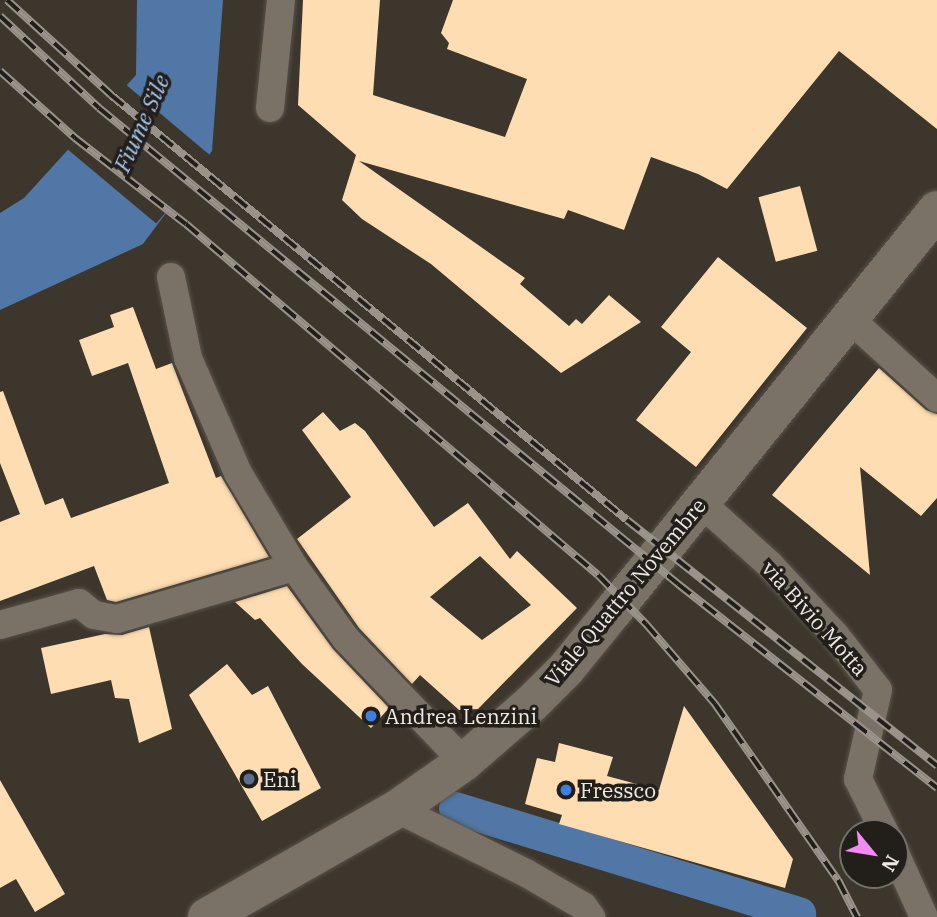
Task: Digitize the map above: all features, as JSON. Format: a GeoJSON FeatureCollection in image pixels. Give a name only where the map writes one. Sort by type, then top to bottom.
{"type":"FeatureCollection","features":[{"type":"Feature","properties":{"kind":"main road","name":"Viale Quattro Novembre"},"geometry":{"type":"LineString","coordinates":[[207,917],[397,809],[464,762],[566,669],[937,210]]}},
{"type":"Feature","properties":{"kind":"street"},"geometry":{"type":"LineString","coordinates":[[270,108],[281,0]]}},
{"type":"Feature","properties":{"kind":"street"},"geometry":{"type":"LineString","coordinates":[[171,277],[188,358],[238,473],[294,567],[346,639],[464,762]]}},
{"type":"Feature","properties":{"kind":"street"},"geometry":{"type":"LineString","coordinates":[[849,318],[937,398]]}},
{"type":"Feature","properties":{"kind":"street","name":"via Bivio Motta"},"geometry":{"type":"LineString","coordinates":[[700,502],[769,564],[836,636],[878,690],[858,779],[878,819]]}},
{"type":"Feature","properties":{"kind":"street"},"geometry":{"type":"LineString","coordinates":[[0,625],[79,603],[94,615],[117,619],[294,567]]}},
{"type":"Feature","properties":{"kind":"street"},"geometry":{"type":"LineString","coordinates":[[397,809],[526,873],[583,906],[591,917]]}},
{"type":"Feature","properties":{"kind":"street"},"geometry":{"type":"LineString","coordinates":[[909,884],[924,917]]}},
{"type":"Feature","properties":{"kind":"water","name":"Fiume Sile"},"geometry":{"type":"Polygon","coordinates":[[[137,0],[223,0],[212,151],[143,244],[0,310],[0,213],[24,198],[136,75],[137,0]]]}},
{"type":"Feature","properties":{"kind":"pier"},"geometry":{"type":"Polygon","coordinates":[[[124,83],[212,157],[156,224],[68,150],[124,83]]]}},
{"type":"Feature","properties":{"kind":"building"},"geometry":{"type":"Polygon","coordinates":[[[303,0],[380,0],[373,95],[505,137],[527,79],[447,49],[449,43],[441,33],[453,0],[937,0],[937,129],[839,51],[727,189],[698,174],[651,157],[624,230],[568,210],[564,219],[359,161],[525,278],[520,284],[569,326],[576,319],[582,324],[609,295],[641,322],[561,373],[431,264],[362,219],[342,200],[356,155],[298,105],[303,0]]]}},
{"type":"Feature","properties":{"kind":"building"},"geometry":{"type":"Polygon","coordinates":[[[800,186],[817,251],[776,262],[758,197],[800,186]]]}},
{"type":"Feature","properties":{"kind":"building"},"geometry":{"type":"Polygon","coordinates":[[[718,257],[807,328],[696,467],[636,420],[691,352],[661,327],[718,257]]]}},
{"type":"Feature","properties":{"kind":"building"},"geometry":{"type":"Polygon","coordinates":[[[133,307],[156,369],[172,363],[216,478],[221,476],[269,557],[116,602],[107,600],[94,566],[0,601],[0,522],[20,514],[0,463],[0,392],[3,391],[45,505],[63,498],[71,518],[169,483],[128,363],[92,376],[79,340],[114,327],[110,315],[133,307]]]}},
{"type":"Feature","properties":{"kind":"building"},"geometry":{"type":"Polygon","coordinates":[[[879,368],[926,410],[937,414],[937,498],[921,516],[860,467],[870,575],[772,495],[879,368]]]}},
{"type":"Feature","properties":{"kind":"building"},"geometry":{"type":"Polygon","coordinates":[[[323,412],[340,431],[355,423],[365,431],[434,527],[468,503],[510,559],[517,551],[577,608],[478,709],[459,710],[420,675],[412,684],[359,628],[297,539],[351,497],[302,430],[323,412]],[[480,556],[430,597],[482,640],[531,605],[480,556]]]}},
{"type":"Feature","properties":{"kind":"building"},"geometry":{"type":"Polygon","coordinates":[[[287,586],[333,649],[389,708],[371,728],[302,664],[260,618],[255,620],[235,602],[287,586]]]}},
{"type":"Feature","properties":{"kind":"building"},"geometry":{"type":"Polygon","coordinates":[[[149,627],[172,729],[139,743],[129,699],[115,698],[111,680],[51,694],[41,648],[105,634],[122,635],[149,627]]]}},
{"type":"Feature","properties":{"kind":"building"},"geometry":{"type":"Polygon","coordinates":[[[227,664],[252,695],[268,686],[321,788],[262,821],[189,695],[227,664]]]}},
{"type":"Feature","properties":{"kind":"building"},"geometry":{"type":"Polygon","coordinates":[[[684,706],[793,859],[785,888],[559,824],[562,815],[525,804],[537,758],[555,762],[559,743],[613,757],[607,776],[659,790],[684,706]]]}},
{"type":"Feature","properties":{"kind":"building"},"geometry":{"type":"Polygon","coordinates":[[[0,780],[65,894],[35,912],[16,879],[0,888],[0,780]]]}},
{"type":"Feature","properties":{"kind":"waterway"},"geometry":{"type":"LineString","coordinates":[[455,808],[799,913]]}},
{"type":"Feature","properties":{"kind":"railway"},"geometry":{"type":"LineString","coordinates":[[7,0],[111,95],[627,520],[937,766]]}},
{"type":"Feature","properties":{"kind":"railway"},"geometry":{"type":"LineString","coordinates":[[0,16],[99,108],[678,584],[937,788]]}},
{"type":"Feature","properties":{"kind":"railway"},"geometry":{"type":"LineString","coordinates":[[0,71],[75,138],[186,224],[598,575],[646,624],[715,704],[838,880],[857,917]]}},
{"type":"Feature","properties":{"kind":"place","name":"Andrea Lenzini"},"geometry":{"type":"Point","coordinates":[371,716]}},
{"type":"Feature","properties":{"kind":"place","name":"Eni"},"geometry":{"type":"Point","coordinates":[249,779]}},
{"type":"Feature","properties":{"kind":"place","name":"Fressco"},"geometry":{"type":"Point","coordinates":[566,790]}}]}
